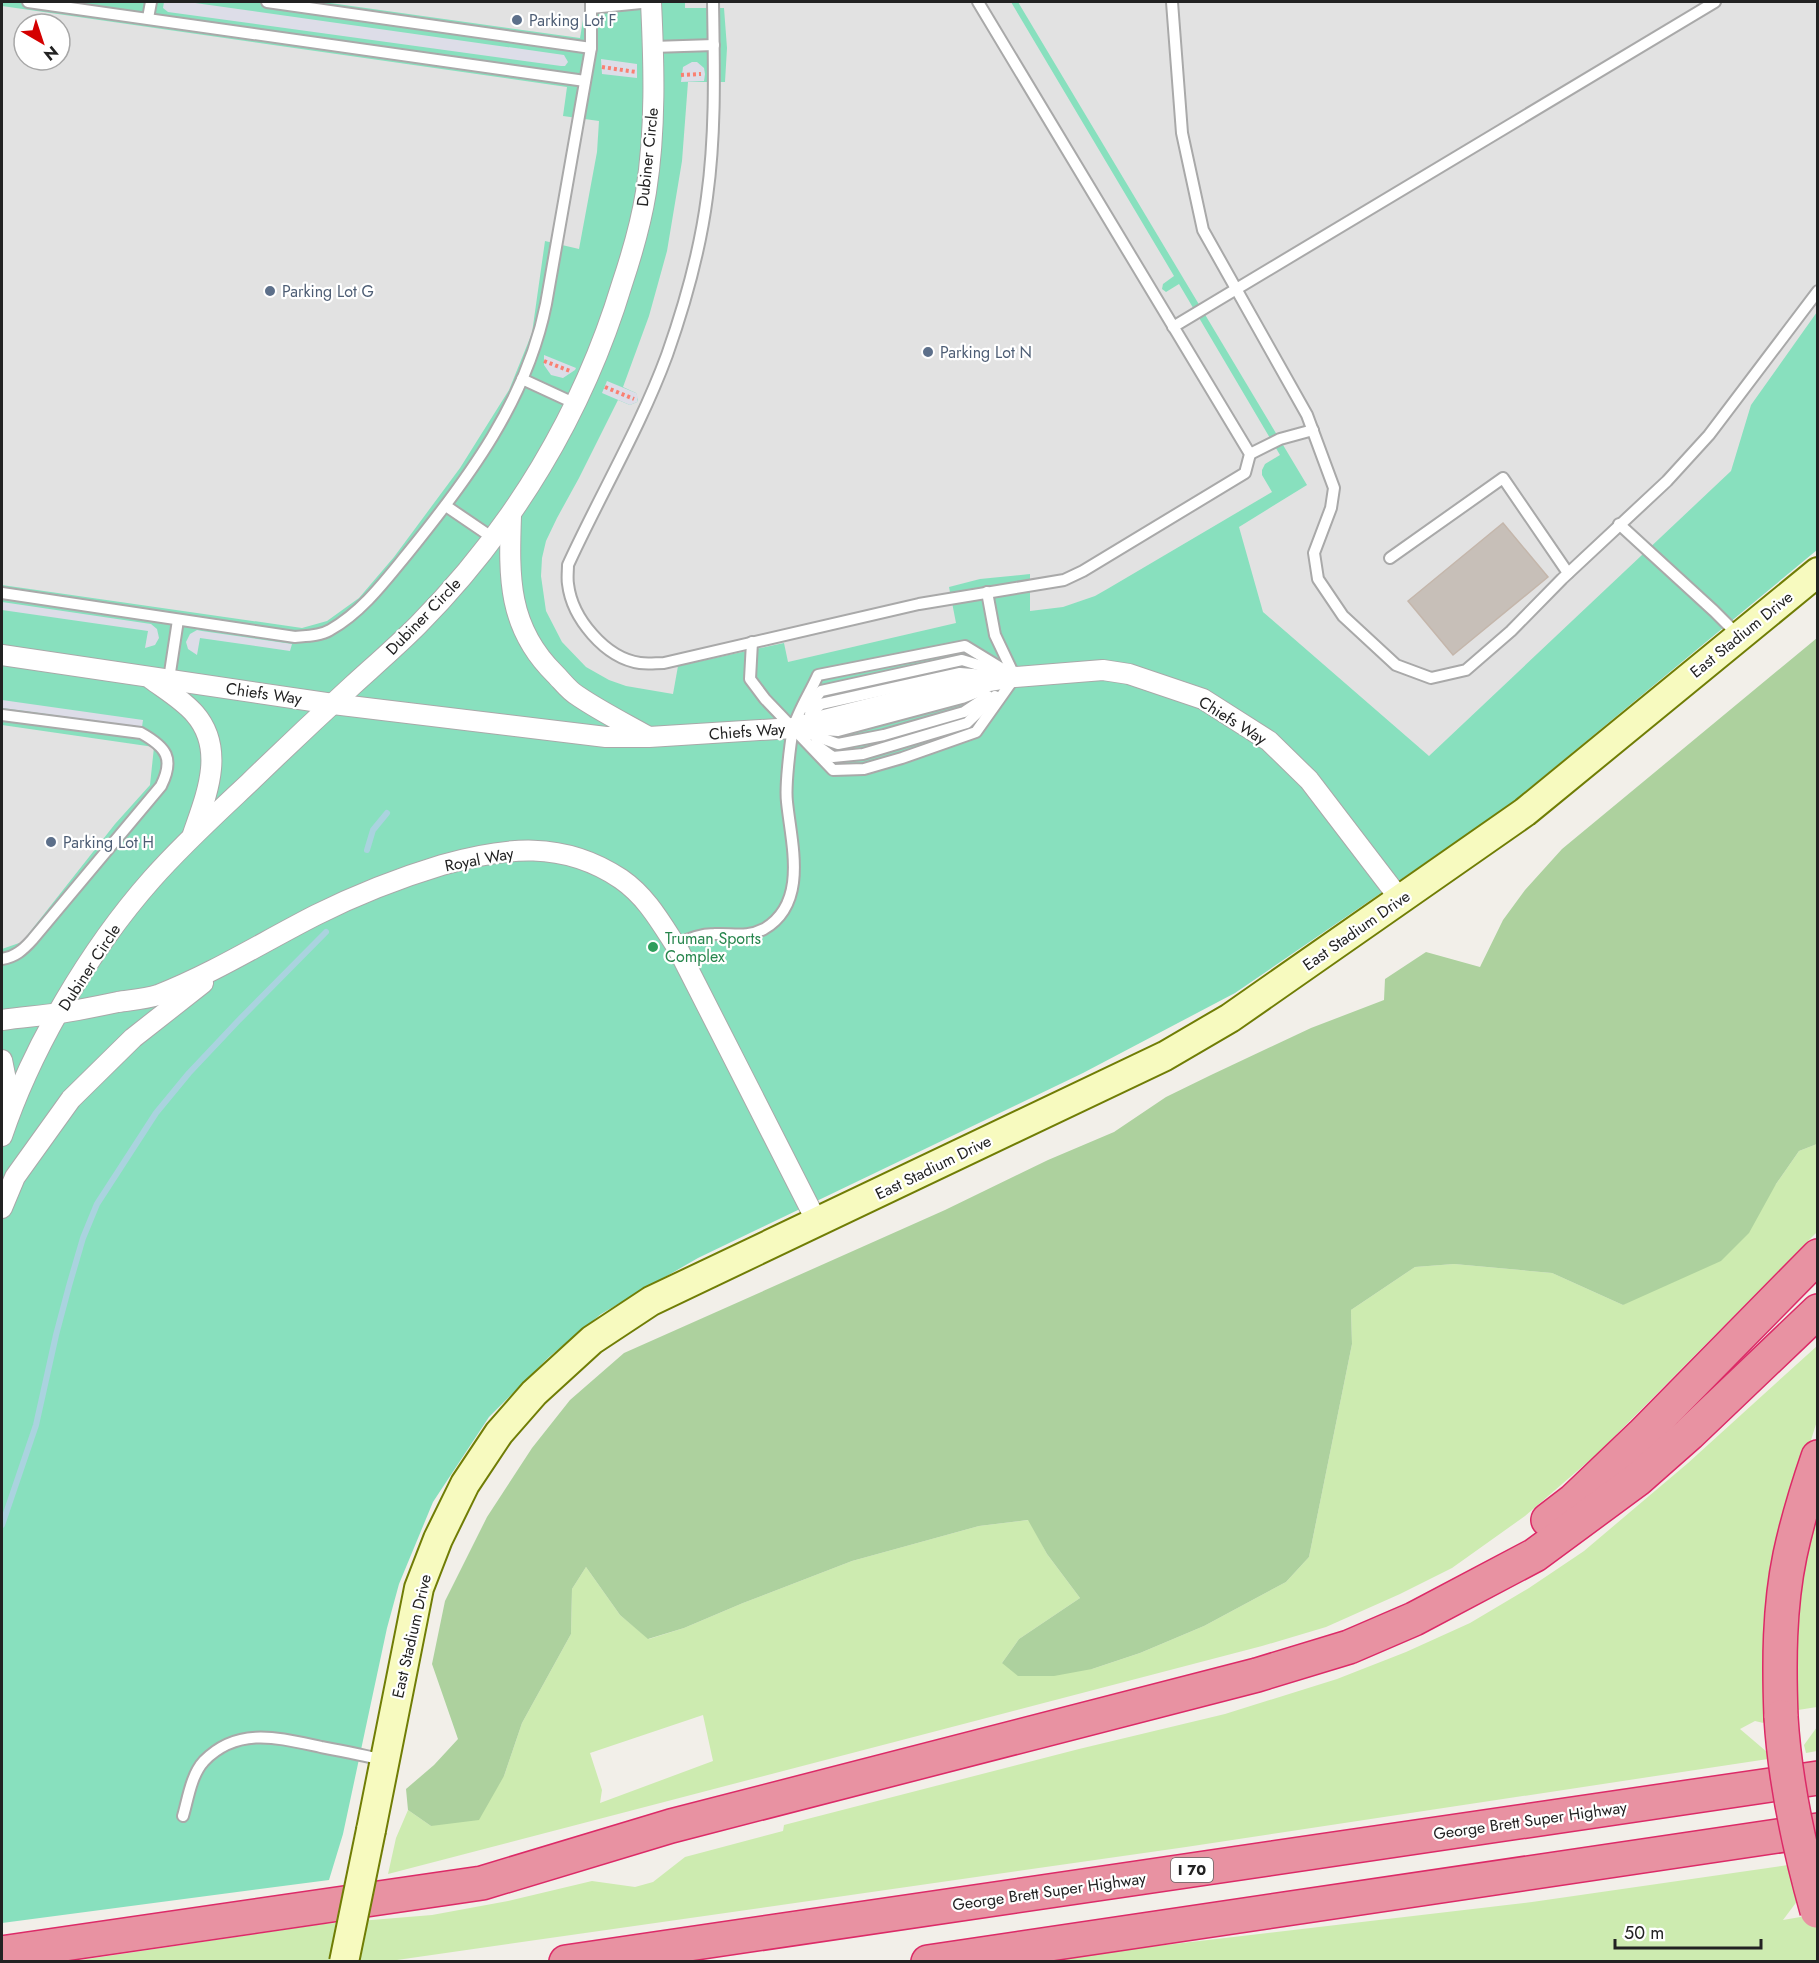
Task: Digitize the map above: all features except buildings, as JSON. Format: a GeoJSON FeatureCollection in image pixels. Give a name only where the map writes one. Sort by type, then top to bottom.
{"type":"FeatureCollection","features":[{"type":"Feature","properties":{"kind":"highway"},"geometry":{"type":"LineString","coordinates":[[1414,1619],[1574,1500],[1642,1435],[1818,1256]]}},
{"type":"Feature","properties":{"kind":"highway"},"geometry":{"type":"LineString","coordinates":[[2,1953],[482,1883],[671,1826],[1257,1675],[1349,1647],[1414,1619],[1535,1555],[1638,1479],[1689,1434],[1818,1311]]}},
{"type":"Feature","properties":{"kind":"highway"},"geometry":{"type":"LineString","coordinates":[[1817,1911],[1801,1853],[1784,1762],[1779,1656],[1790,1557],[1802,1503],[1818,1457]]}},
{"type":"Feature","properties":{"kind":"highway","name":"George Brett Super Highway"},"geometry":{"type":"LineString","coordinates":[[566,1962],[1818,1778]]}},
{"type":"Feature","properties":{"kind":"highway"},"geometry":{"type":"LineString","coordinates":[[928,1962],[1818,1830]]}},
{"type":"Feature","properties":{"kind":"main road","name":"East Stadium Drive"},"geometry":{"type":"LineString","coordinates":[[344,1962],[419,1588],[438,1539],[465,1484],[499,1433],[534,1393],[592,1340],[651,1301],[1165,1056],[1230,1018],[1525,812],[1818,572]]}},
{"type":"Feature","properties":{"kind":"street","name":"Dubiner Circle"},"geometry":{"type":"LineString","coordinates":[[2,1136],[9,1114],[36,1055],[59,1013],[98,949],[150,881],[192,837],[417,626],[511,515],[555,443],[596,362],[612,318],[639,225],[646,189],[651,132],[653,47],[651,2]]}},
{"type":"Feature","properties":{"kind":"street"},"geometry":{"type":"LineString","coordinates":[[511,515],[510,570],[513,603],[529,641],[547,666],[576,695],[649,737]]}},
{"type":"Feature","properties":{"kind":"street","name":"Chiefs Way"},"geometry":{"type":"LineString","coordinates":[[2,655],[333,704],[606,737],[649,737],[793,728],[959,686],[1015,677],[1103,670],[1129,674],[1203,699],[1269,741],[1309,780],[1400,899]]}},
{"type":"Feature","properties":{"kind":"street"},"geometry":{"type":"LineString","coordinates":[[148,676],[182,701],[196,715],[205,728],[209,742],[212,770],[208,790],[192,837]]}},
{"type":"Feature","properties":{"kind":"street","name":"Royal Way"},"geometry":{"type":"LineString","coordinates":[[2,1020],[59,1013],[156,996],[226,965],[315,915],[366,891],[474,856],[504,851],[532,850],[567,855],[595,865],[621,880],[644,899],[663,924],[817,1222]]}},
{"type":"Feature","properties":{"kind":"street"},"geometry":{"type":"LineString","coordinates":[[2,1208],[15,1177],[71,1099],[133,1038],[226,965]]}},
{"type":"Feature","properties":{"kind":"street"},"geometry":{"type":"LineString","coordinates":[[2,1060],[8,1090],[2,1131]]}},
{"type":"Feature","properties":{"kind":"lane"},"geometry":{"type":"LineString","coordinates":[[28,2],[585,81]]}},
{"type":"Feature","properties":{"kind":"lane"},"geometry":{"type":"LineString","coordinates":[[148,18],[151,2]]}},
{"type":"Feature","properties":{"kind":"lane"},"geometry":{"type":"LineString","coordinates":[[267,2],[591,48]]}},
{"type":"Feature","properties":{"kind":"lane"},"geometry":{"type":"LineString","coordinates":[[2,593],[289,637],[328,631],[351,615],[388,577],[446,506],[498,427],[532,359],[540,334],[591,48],[591,5],[651,2]]}},
{"type":"Feature","properties":{"kind":"lane"},"geometry":{"type":"LineString","coordinates":[[713,2],[715,105],[713,132],[708,197],[692,279],[666,357],[646,404],[568,565],[568,584],[580,620],[593,637],[613,652],[639,663],[664,663],[907,607],[1064,580],[1083,571],[1245,473],[1250,454],[978,2]]}},
{"type":"Feature","properties":{"kind":"lane"},"geometry":{"type":"LineString","coordinates":[[1172,2],[1182,134],[1203,230],[1307,415],[1334,488],[1331,508],[1314,553],[1318,579],[1343,616],[1396,665],[1431,678],[1466,670],[1511,631],[1568,573],[1667,481],[1709,435],[1818,291]]}},
{"type":"Feature","properties":{"kind":"lane"},"geometry":{"type":"LineString","coordinates":[[1173,327],[1715,2]]}},
{"type":"Feature","properties":{"kind":"lane"},"geometry":{"type":"LineString","coordinates":[[653,47],[714,45]]}},
{"type":"Feature","properties":{"kind":"lane"},"geometry":{"type":"LineString","coordinates":[[522,379],[576,404]]}},
{"type":"Feature","properties":{"kind":"lane"},"geometry":{"type":"LineString","coordinates":[[1250,454],[1280,439],[1313,430]]}},
{"type":"Feature","properties":{"kind":"lane"},"geometry":{"type":"LineString","coordinates":[[1390,558],[1503,478],[1568,573]]}},
{"type":"Feature","properties":{"kind":"lane"},"geometry":{"type":"LineString","coordinates":[[446,506],[493,538]]}},
{"type":"Feature","properties":{"kind":"lane"},"geometry":{"type":"LineString","coordinates":[[1619,525],[1739,636]]}},
{"type":"Feature","properties":{"kind":"lane"},"geometry":{"type":"LineString","coordinates":[[987,592],[995,635],[1015,677]]}},
{"type":"Feature","properties":{"kind":"lane"},"geometry":{"type":"LineString","coordinates":[[170,679],[178,620]]}},
{"type":"Feature","properties":{"kind":"lane"},"geometry":{"type":"LineString","coordinates":[[752,642],[750,679],[765,699],[833,770],[864,769],[976,732],[1015,677]]}},
{"type":"Feature","properties":{"kind":"lane"},"geometry":{"type":"LineString","coordinates":[[675,945],[696,935],[716,933],[740,936],[754,933],[775,921],[783,911],[793,889],[794,871],[787,800],[793,728],[819,675],[965,646],[1015,677]]}},
{"type":"Feature","properties":{"kind":"lane"},"geometry":{"type":"LineString","coordinates":[[793,728],[821,691],[962,660],[1015,677]]}},
{"type":"Feature","properties":{"kind":"lane"},"geometry":{"type":"LineString","coordinates":[[793,728],[838,744],[884,735],[964,712],[1015,677]]}},
{"type":"Feature","properties":{"kind":"lane"},"geometry":{"type":"LineString","coordinates":[[2,715],[141,733],[158,742],[167,756],[168,772],[161,786],[32,940],[22,951],[2,959]]}},
{"type":"Feature","properties":{"kind":"lane"},"geometry":{"type":"LineString","coordinates":[[183,1816],[194,1777],[204,1762],[226,1745],[251,1737],[274,1736],[384,1760]]}},
{"type":"Feature","properties":{"kind":"path"},"geometry":{"type":"LineString","coordinates":[[601,67],[637,72]]}},
{"type":"Feature","properties":{"kind":"path"},"geometry":{"type":"LineString","coordinates":[[543,361],[573,372]]}},
{"type":"Feature","properties":{"kind":"path"},"geometry":{"type":"LineString","coordinates":[[604,387],[646,404]]}},
{"type":"Feature","properties":{"kind":"green space","name":"Truman Sports Complex"},"geometry":{"type":"Polygon","coordinates":[[[2,2],[1818,2],[1817,550],[1508,806],[1235,993],[1083,1073],[698,1258],[601,1314],[549,1357],[489,1417],[433,1502],[399,1584],[387,1628],[343,1834],[329,1880],[2,1923],[2,2]]]}},
{"type":"Feature","properties":{"kind":"green space"},"geometry":{"type":"Polygon","coordinates":[[[1817,638],[1817,1144],[1799,1151],[1776,1184],[1749,1233],[1721,1261],[1623,1305],[1552,1273],[1454,1264],[1415,1267],[1351,1310],[1352,1344],[1309,1557],[1286,1582],[1204,1626],[1140,1653],[1092,1669],[1054,1676],[1018,1676],[1002,1663],[1019,1639],[1080,1598],[1047,1554],[1028,1520],[979,1526],[852,1561],[684,1628],[648,1639],[620,1615],[586,1567],[572,1589],[571,1634],[522,1723],[504,1776],[479,1820],[431,1826],[408,1810],[406,1789],[434,1765],[458,1739],[432,1664],[445,1601],[487,1517],[532,1448],[570,1400],[624,1353],[1114,1132],[1166,1097],[1211,1075],[1311,1028],[1384,1000],[1385,979],[1426,952],[1480,967],[1503,920],[1525,890],[1562,849],[1817,638]]]}},
{"type":"Feature","properties":{"kind":"green space"},"geometry":{"type":"Polygon","coordinates":[[[1817,1144],[1817,1232],[1598,1453],[1525,1516],[1452,1568],[1326,1627],[1262,1646],[388,1874],[396,1838],[408,1810],[431,1826],[504,1776],[522,1723],[571,1634],[572,1589],[586,1567],[620,1615],[649,1639],[684,1628],[852,1561],[979,1526],[1029,1520],[1047,1554],[1080,1598],[1019,1639],[1002,1663],[1092,1669],[1140,1653],[1204,1626],[1286,1582],[1309,1557],[1352,1344],[1351,1310],[1415,1267],[1454,1264],[1552,1273],[1623,1305],[1776,1184],[1799,1151],[1817,1144]],[[703,1715],[590,1753],[602,1790],[600,1803],[713,1761],[703,1715]]]}},
{"type":"Feature","properties":{"kind":"green space"},"geometry":{"type":"Polygon","coordinates":[[[1817,1346],[1817,1421],[1793,1498],[1772,1725],[1755,1721],[1740,1729],[1767,1752],[1768,1759],[1186,1847],[390,1961],[67,1962],[323,1924],[432,1915],[508,1901],[592,1881],[635,1887],[653,1882],[685,1857],[783,1831],[784,1825],[1225,1714],[1337,1679],[1406,1652],[1470,1623],[1529,1588],[1584,1551],[1688,1463],[1817,1346]]]}},
{"type":"Feature","properties":{"kind":"green space"},"geometry":{"type":"Polygon","coordinates":[[[1817,1512],[1817,1707],[1798,1710],[1796,1659],[1799,1610],[1817,1512]]]}},
{"type":"Feature","properties":{"kind":"green space"},"geometry":{"type":"Polygon","coordinates":[[[1817,1727],[1817,1751],[1806,1753],[1804,1745],[1817,1727]]]}},
{"type":"Feature","properties":{"kind":"green space"},"geometry":{"type":"Polygon","coordinates":[[[1795,1864],[1798,1900],[1783,1920],[1812,1915],[1818,1929],[1817,1962],[1050,1962],[1097,1953],[1532,1902],[1795,1864]]]}},
{"type":"Feature","properties":{"kind":"shaded area"},"geometry":{"type":"Polygon","coordinates":[[[164,2],[188,2],[564,55],[568,62],[565,66],[561,66],[168,12],[163,8],[164,2]]]}},
{"type":"Feature","properties":{"kind":"shaded area","name":"Parking Lot F"},"geometry":{"type":"Polygon","coordinates":[[[323,2],[586,2],[580,38],[323,2]]]}},
{"type":"Feature","properties":{"kind":"shaded area","name":"Parking Lot N"},"geometry":{"type":"Polygon","coordinates":[[[685,2],[1011,2],[1174,276],[1163,284],[1162,289],[1166,292],[1179,284],[1280,455],[1265,464],[1262,470],[1262,475],[1272,492],[1095,596],[1063,607],[1030,611],[1030,574],[980,579],[949,587],[956,623],[788,662],[784,643],[678,666],[673,694],[626,686],[609,680],[586,667],[562,642],[546,611],[541,576],[542,558],[546,541],[557,518],[618,400],[630,405],[638,399],[636,393],[623,387],[649,316],[667,251],[682,161],[688,82],[725,82],[727,48],[724,8],[685,8],[685,2]]]}},
{"type":"Feature","properties":{"kind":"shaded area"},"geometry":{"type":"Polygon","coordinates":[[[1018,2],[1817,2],[1817,312],[1751,405],[1731,471],[1429,756],[1263,612],[1239,527],[1307,485],[1018,2]]]}},
{"type":"Feature","properties":{"kind":"shaded area","name":"Parking Lot G"},"geometry":{"type":"Polygon","coordinates":[[[2,6],[44,12],[12,12],[12,72],[72,72],[72,16],[567,87],[563,116],[599,121],[597,152],[579,249],[545,241],[532,333],[509,390],[460,468],[394,557],[359,598],[327,621],[302,628],[2,585],[2,6]]]}},
{"type":"Feature","properties":{"kind":"shaded area"},"geometry":{"type":"Polygon","coordinates":[[[601,59],[637,64],[637,78],[602,74],[601,59]]]}},
{"type":"Feature","properties":{"kind":"shaded area"},"geometry":{"type":"Polygon","coordinates":[[[697,62],[704,68],[704,81],[681,82],[683,67],[697,62]]]}},
{"type":"Feature","properties":{"kind":"shaded area"},"geometry":{"type":"Polygon","coordinates":[[[544,355],[576,368],[563,378],[551,375],[544,365],[544,355]]]}},
{"type":"Feature","properties":{"kind":"shaded area"},"geometry":{"type":"Polygon","coordinates":[[[607,381],[636,393],[637,402],[630,405],[602,393],[607,381]]]}},
{"type":"Feature","properties":{"kind":"shaded area"},"geometry":{"type":"Polygon","coordinates":[[[2,602],[151,624],[157,629],[159,638],[155,645],[145,648],[148,631],[2,610],[2,602]]]}},
{"type":"Feature","properties":{"kind":"shaded area"},"geometry":{"type":"Polygon","coordinates":[[[197,630],[292,644],[290,651],[200,638],[197,655],[188,649],[186,642],[190,634],[197,630]]]}},
{"type":"Feature","properties":{"kind":"shaded area"},"geometry":{"type":"Polygon","coordinates":[[[2,700],[143,720],[142,727],[2,708],[2,700]]]}},
{"type":"Feature","properties":{"kind":"shaded area","name":"Parking Lot H"},"geometry":{"type":"Polygon","coordinates":[[[2,725],[154,747],[150,785],[115,824],[22,942],[2,949],[2,725]]]}},
{"type":"Feature","properties":{"kind":"waterway"},"geometry":{"type":"LineString","coordinates":[[367,850],[373,830],[387,813]]}},
{"type":"Feature","properties":{"kind":"waterway"},"geometry":{"type":"LineString","coordinates":[[2,1525],[36,1425],[69,1286],[83,1238],[97,1204],[156,1113],[189,1073],[326,932]]}},
{"type":"Feature","properties":{"kind":"place","name":"Parking Lot F"},"geometry":{"type":"Point","coordinates":[517,20]}},
{"type":"Feature","properties":{"kind":"place","name":"Parking Lot G"},"geometry":{"type":"Point","coordinates":[270,291]}},
{"type":"Feature","properties":{"kind":"place","name":"Parking Lot N"},"geometry":{"type":"Point","coordinates":[928,352]}},
{"type":"Feature","properties":{"kind":"place","name":"Parking Lot H"},"geometry":{"type":"Point","coordinates":[51,842]}},
{"type":"Feature","properties":{"kind":"place","name":"Truman Sports Complex"},"geometry":{"type":"Point","coordinates":[653,947]}}]}
